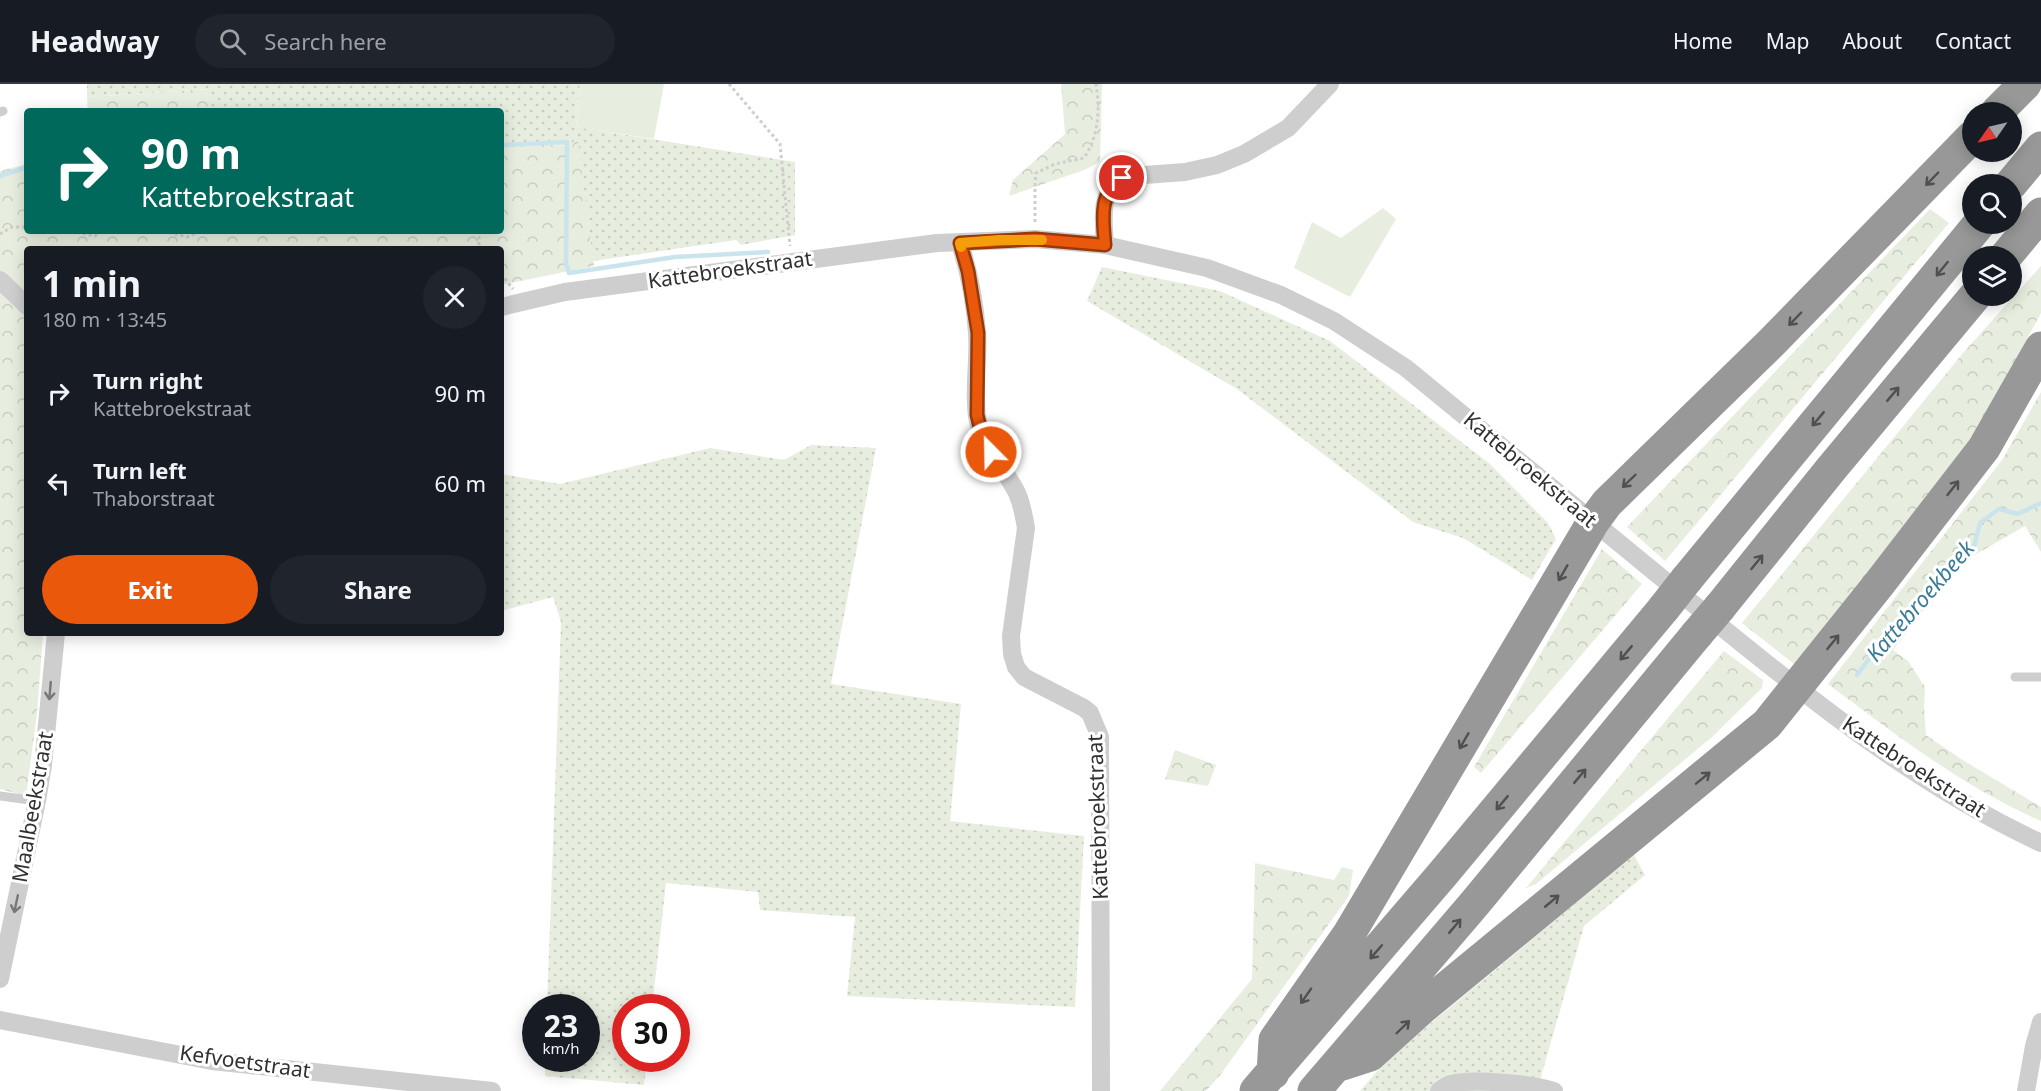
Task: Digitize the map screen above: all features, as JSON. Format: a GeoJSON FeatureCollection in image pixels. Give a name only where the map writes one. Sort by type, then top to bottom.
{"type":"FeatureCollection","features":[{"type":"Feature","properties":{"kind":"highway"},"geometry":{"type":"LineString","coordinates":[[2007,102],[2025,84]]}},
{"type":"Feature","properties":{"kind":"highway"},"geometry":{"type":"LineString","coordinates":[[1264,1082],[1275,1040],[1349,934],[1593,522],[1607,503],[1771,343],[1962,147]]}},
{"type":"Feature","properties":{"kind":"highway"},"geometry":{"type":"LineString","coordinates":[[2019,174],[2041,148]]}},
{"type":"Feature","properties":{"kind":"highway"},"geometry":{"type":"LineString","coordinates":[[2014,246],[2041,214]]}},
{"type":"Feature","properties":{"kind":"highway"},"geometry":{"type":"LineString","coordinates":[[1264,1082],[1441,876],[1971,234]]}},
{"type":"Feature","properties":{"kind":"highway"},"geometry":{"type":"LineString","coordinates":[[1314,1091],[1475,903],[1966,306]]}},
{"type":"Feature","properties":{"kind":"highway"},"geometry":{"type":"LineString","coordinates":[[1336,1066],[1370,1055],[1422,1008],[1767,724],[1984,448],[2041,348]]}},
{"type":"Feature","properties":{"kind":"street"},"geometry":{"type":"LineString","coordinates":[[1105,245],[1104,206],[1113,184],[1122,178],[1131,176],[1185,172],[1217,165],[1244,154],[1288,128],[1330,84]]}},
{"type":"Feature","properties":{"kind":"street","name":"Kattebroekstraat"},"geometry":{"type":"LineString","coordinates":[[504,306],[565,292],[937,243],[1035,239],[1105,245],[1206,268],[1281,295],[1334,321],[1406,368],[1796,687],[1844,723],[1920,775],[1979,811],[2041,843]]}},
{"type":"Feature","properties":{"kind":"street","name":"Kattebroekstraat"},"geometry":{"type":"LineString","coordinates":[[960,243],[968,271],[978,333],[977,415],[981,431],[991,452],[1017,494],[1026,528],[1011,636],[1012,654],[1016,667],[1024,677],[1076,702],[1090,713],[1101,737],[1101,1091]]}},
{"type":"Feature","properties":{"kind":"street"},"geometry":{"type":"LineString","coordinates":[[0,280],[24,303]]}},
{"type":"Feature","properties":{"kind":"street","name":"Maalbeekstraat"},"geometry":{"type":"LineString","coordinates":[[0,979],[38,801],[56,636]]}},
{"type":"Feature","properties":{"kind":"street","name":"Kefvoetstraat"},"geometry":{"type":"LineString","coordinates":[[0,1020],[213,1060],[492,1091]]}},
{"type":"Feature","properties":{"kind":"street"},"geometry":{"type":"LineString","coordinates":[[2026,1091],[2041,1022]]}},
{"type":"Feature","properties":{"kind":"street"},"geometry":{"type":"LineString","coordinates":[[1439,1091],[1448,1084],[1466,1081],[1538,1086],[1554,1091]]}},
{"type":"Feature","properties":{"kind":"lane"},"geometry":{"type":"LineString","coordinates":[[2015,677],[2041,677]]}},
{"type":"Feature","properties":{"kind":"lane"},"geometry":{"type":"LineString","coordinates":[[0,796],[38,801]]}},
{"type":"Feature","properties":{"kind":"path"},"geometry":{"type":"LineString","coordinates":[[729,84],[780,144],[792,262]]}},
{"type":"Feature","properties":{"kind":"path"},"geometry":{"type":"LineString","coordinates":[[1035,239],[1036,173],[1055,164],[1084,158],[1091,147],[1096,130],[1099,99],[1096,84]]}},
{"type":"Feature","properties":{"kind":"path"},"geometry":{"type":"LineString","coordinates":[[0,234],[12,227],[24,227]]}},
{"type":"Feature","properties":{"kind":"path"},"geometry":{"type":"LineString","coordinates":[[175,234],[187,237],[194,234]]}},
{"type":"Feature","properties":{"kind":"green space"},"geometry":{"type":"Polygon","coordinates":[[[87,84],[580,84],[576,127],[795,162],[795,235],[741,245],[736,240],[593,261],[576,130],[573,146],[504,143],[504,108],[210,108],[210,89],[87,97],[87,84]]]}},
{"type":"Feature","properties":{"kind":"green space"},"geometry":{"type":"Polygon","coordinates":[[[580,84],[664,84],[654,139],[576,127],[580,84]]]}},
{"type":"Feature","properties":{"kind":"green space"},"geometry":{"type":"Polygon","coordinates":[[[1061,84],[1102,84],[1100,162],[1084,170],[1009,196],[1013,180],[1065,134],[1061,84]]]}},
{"type":"Feature","properties":{"kind":"green space"},"geometry":{"type":"Polygon","coordinates":[[[210,89],[210,108],[88,108],[87,97],[210,89]]]}},
{"type":"Feature","properties":{"kind":"green space"},"geometry":{"type":"Polygon","coordinates":[[[576,127],[594,266],[504,284],[504,246],[24,246],[24,636],[43,636],[37,714],[26,796],[0,789],[0,171],[24,165],[24,234],[504,234],[504,143],[573,146],[576,127]]]}},
{"type":"Feature","properties":{"kind":"green space"},"geometry":{"type":"Polygon","coordinates":[[[1383,208],[1396,219],[1350,297],[1294,268],[1312,222],[1341,238],[1383,208]]]}},
{"type":"Feature","properties":{"kind":"green space"},"geometry":{"type":"Polygon","coordinates":[[[1930,209],[1949,223],[1665,561],[1627,527],[1930,209]]]}},
{"type":"Feature","properties":{"kind":"green space"},"geometry":{"type":"Polygon","coordinates":[[[2041,266],[2041,313],[1975,434],[1873,569],[1794,664],[1742,623],[1963,353],[2005,306],[2022,306],[2022,287],[2041,266]]]}},
{"type":"Feature","properties":{"kind":"green space"},"geometry":{"type":"Polygon","coordinates":[[[1102,267],[1220,291],[1330,341],[1490,464],[1548,523],[1556,539],[1532,580],[1463,538],[1413,522],[1237,389],[1087,301],[1102,267]]]}},
{"type":"Feature","properties":{"kind":"green space"},"geometry":{"type":"Polygon","coordinates":[[[2041,392],[2041,552],[2025,526],[1966,560],[1893,650],[1908,661],[1925,687],[1926,735],[2041,807],[2041,821],[1957,776],[1828,684],[2002,460],[2041,392]]]}},
{"type":"Feature","properties":{"kind":"green space"},"geometry":{"type":"Polygon","coordinates":[[[811,445],[876,448],[831,684],[961,704],[950,821],[1084,836],[1075,1007],[847,996],[855,917],[760,910],[758,892],[666,883],[654,994],[612,994],[612,1072],[646,1072],[644,1085],[545,1076],[545,1072],[600,1072],[600,994],[548,994],[561,622],[553,597],[504,610],[504,475],[560,484],[710,448],[784,460],[811,445]]]}},
{"type":"Feature","properties":{"kind":"green space"},"geometry":{"type":"Polygon","coordinates":[[[1602,549],[1642,584],[1481,773],[1474,767],[1602,549]]]}},
{"type":"Feature","properties":{"kind":"green space"},"geometry":{"type":"Polygon","coordinates":[[[1724,651],[1763,680],[1762,688],[1712,737],[1536,884],[1526,888],[1724,651]]]}},
{"type":"Feature","properties":{"kind":"green space"},"geometry":{"type":"Polygon","coordinates":[[[1175,750],[1216,765],[1208,786],[1165,779],[1175,750]]]}},
{"type":"Feature","properties":{"kind":"green space"},"geometry":{"type":"Polygon","coordinates":[[[1634,855],[1645,875],[1584,926],[1537,1091],[1360,1091],[1384,1063],[1401,1048],[1634,855]]]}},
{"type":"Feature","properties":{"kind":"green space"},"geometry":{"type":"Polygon","coordinates":[[[1255,863],[1334,880],[1342,867],[1353,870],[1349,896],[1221,1074],[1206,1091],[1160,1091],[1252,979],[1255,863]]]}},
{"type":"Feature","properties":{"kind":"waterway"},"geometry":{"type":"LineString","coordinates":[[504,145],[567,142],[566,264],[569,273],[675,257],[768,252]]}},
{"type":"Feature","properties":{"kind":"waterway"},"geometry":{"type":"LineString","coordinates":[[0,176],[24,168]]}},
{"type":"Feature","properties":{"kind":"waterway","name":"Kattebroekbeek"},"geometry":{"type":"LineString","coordinates":[[1857,675],[1880,644],[1957,567],[1974,546],[1980,523],[1999,509],[2018,514],[2041,503]]}},
{"type":"Feature","properties":{"kind":"slow traffic"},"geometry":{"type":"LineString","coordinates":[[961,247],[960,243],[1042,240]]}},
{"type":"Feature","properties":{"kind":"route"},"geometry":{"type":"LineString","coordinates":[[991,452],[981,431],[977,415],[978,333],[968,271],[960,243],[1035,239],[1105,245],[1104,206],[1112,186],[1122,178]]}}]}
